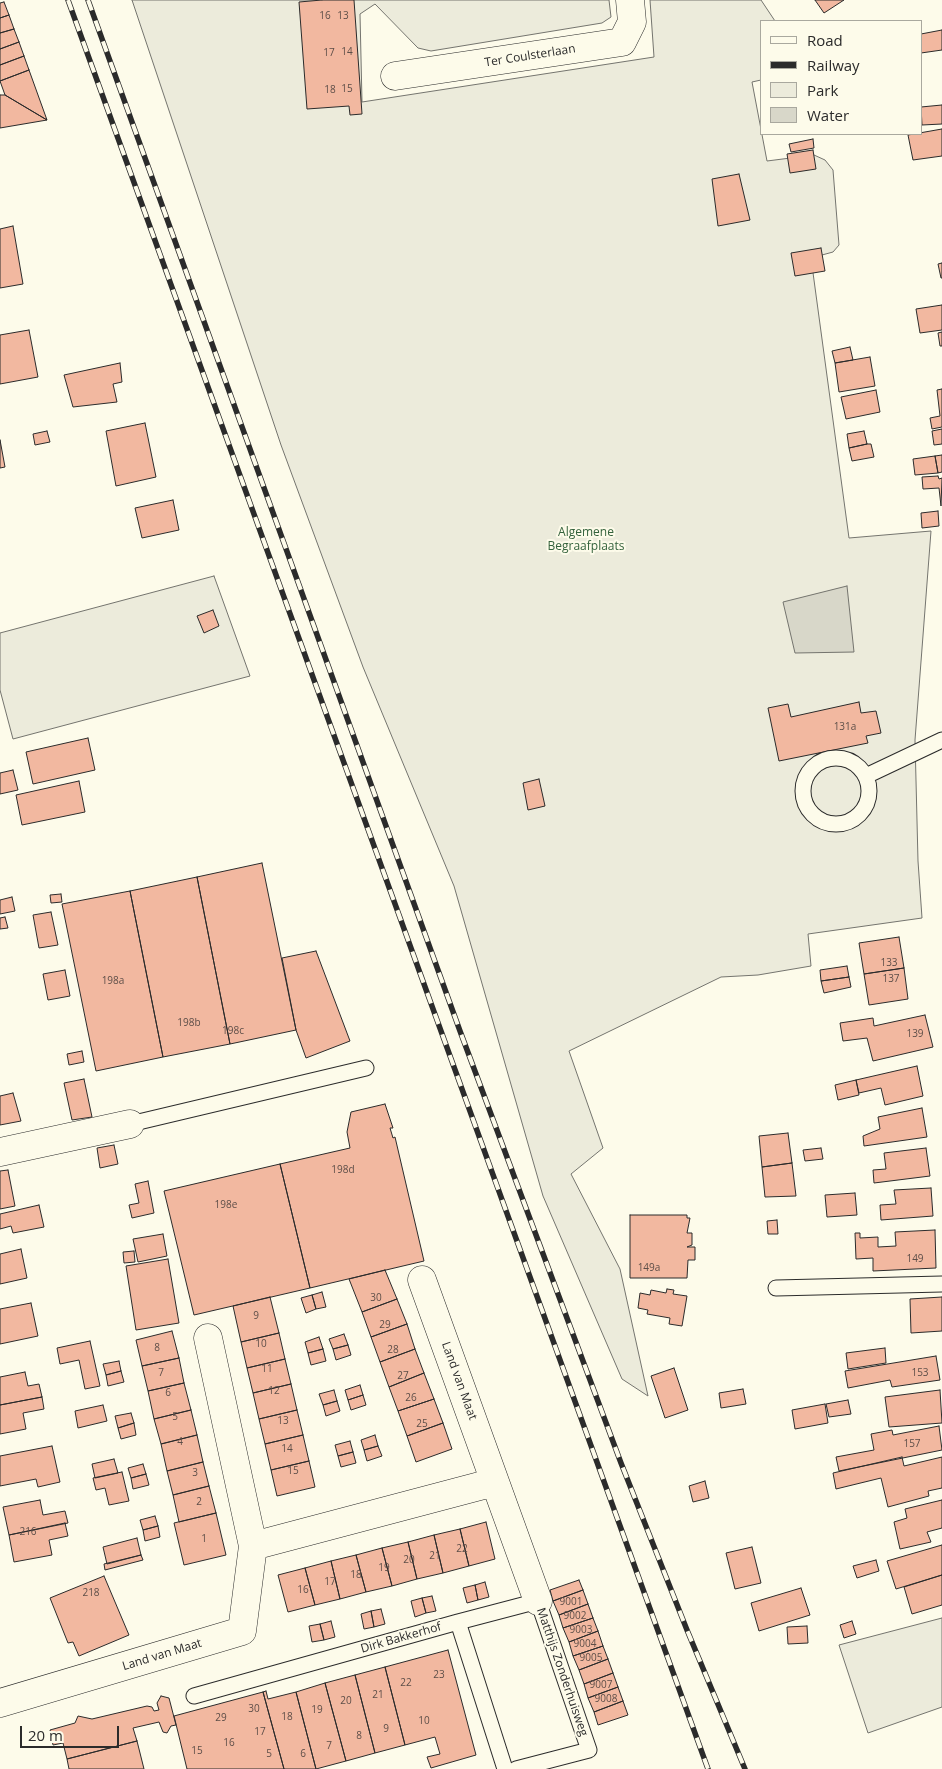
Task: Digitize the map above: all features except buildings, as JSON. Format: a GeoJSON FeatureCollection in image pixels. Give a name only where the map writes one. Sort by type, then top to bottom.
{"type":"FeatureCollection","features":[{"type":"Feature","properties":{"kind":"street","name":"Ter Coulsterlaan"},"geometry":{"type":"LineString","coordinates":[[394,76],[622,42],[632,22],[630,0]]}},
{"type":"Feature","properties":{"kind":"street"},"geometry":{"type":"LineString","coordinates":[[0,1152],[130,1124]]}},
{"type":"Feature","properties":{"kind":"street","name":"Land van Maat"},"geometry":{"type":"LineString","coordinates":[[422,1280],[538,1601]]}},
{"type":"Feature","properties":{"kind":"street","name":"Land van Maat"},"geometry":{"type":"LineString","coordinates":[[0,1703],[242,1631],[253,1546],[208,1338]]}},
{"type":"Feature","properties":{"kind":"street"},"geometry":{"type":"LineString","coordinates":[[253,1546],[495,1482]]}},
{"type":"Feature","properties":{"kind":"lane"},"geometry":{"type":"LineString","coordinates":[[866,776],[942,740]]}},
{"type":"Feature","properties":{"kind":"lane"},"geometry":{"type":"LineString","coordinates":[[838,758],[850,761],[866,776],[868,787],[865,807],[850,821],[840,824],[820,820],[806,805],[803,794],[804,783],[809,772],[817,764],[838,758]]}},
{"type":"Feature","properties":{"kind":"lane"},"geometry":{"type":"LineString","coordinates":[[130,1124],[366,1068]]}},
{"type":"Feature","properties":{"kind":"lane"},"geometry":{"type":"LineString","coordinates":[[776,1288],[942,1284]]}},
{"type":"Feature","properties":{"kind":"lane","name":"Matthijs Zonderhuisweg"},"geometry":{"type":"LineString","coordinates":[[458,1622],[538,1601],[589,1750],[516,1769]]}},
{"type":"Feature","properties":{"kind":"lane","name":"Dirk Bakkerhof"},"geometry":{"type":"LineString","coordinates":[[194,1696],[458,1622],[505,1769]]}},
{"type":"Feature","properties":{"kind":"green space","name":"Algemene Begraafplaats"},"geometry":{"type":"Polygon","coordinates":[[[132,0],[609,0],[611,17],[602,23],[431,51],[418,48],[375,4],[360,14],[362,102],[654,57],[650,0],[761,0],[774,20],[760,20],[760,80],[752,82],[760,124],[760,135],[762,135],[767,161],[814,155],[825,160],[833,170],[839,245],[833,252],[811,258],[849,538],[931,531],[915,740],[918,861],[922,918],[808,934],[811,966],[758,975],[721,977],[569,1051],[603,1148],[571,1174],[620,1269],[648,1396],[622,1379],[543,1196],[454,886],[363,667],[281,445],[132,0]]]}},
{"type":"Feature","properties":{"kind":"green space"},"geometry":{"type":"Polygon","coordinates":[[[214,576],[250,676],[13,739],[0,690],[0,633],[214,576]]]}},
{"type":"Feature","properties":{"kind":"green space"},"geometry":{"type":"Polygon","coordinates":[[[942,1618],[942,1707],[868,1733],[839,1645],[942,1618]]]}},
{"type":"Feature","properties":{"kind":"water"},"geometry":{"type":"Polygon","coordinates":[[[847,586],[854,652],[795,653],[783,602],[847,586]]]}},
{"type":"Feature","properties":{"kind":"railway"},"geometry":{"type":"LineString","coordinates":[[68,0],[708,1769]]}},
{"type":"Feature","properties":{"kind":"railway"},"geometry":{"type":"LineString","coordinates":[[88,0],[460,1031],[621,1463],[687,1630],[745,1769]]}}]}
